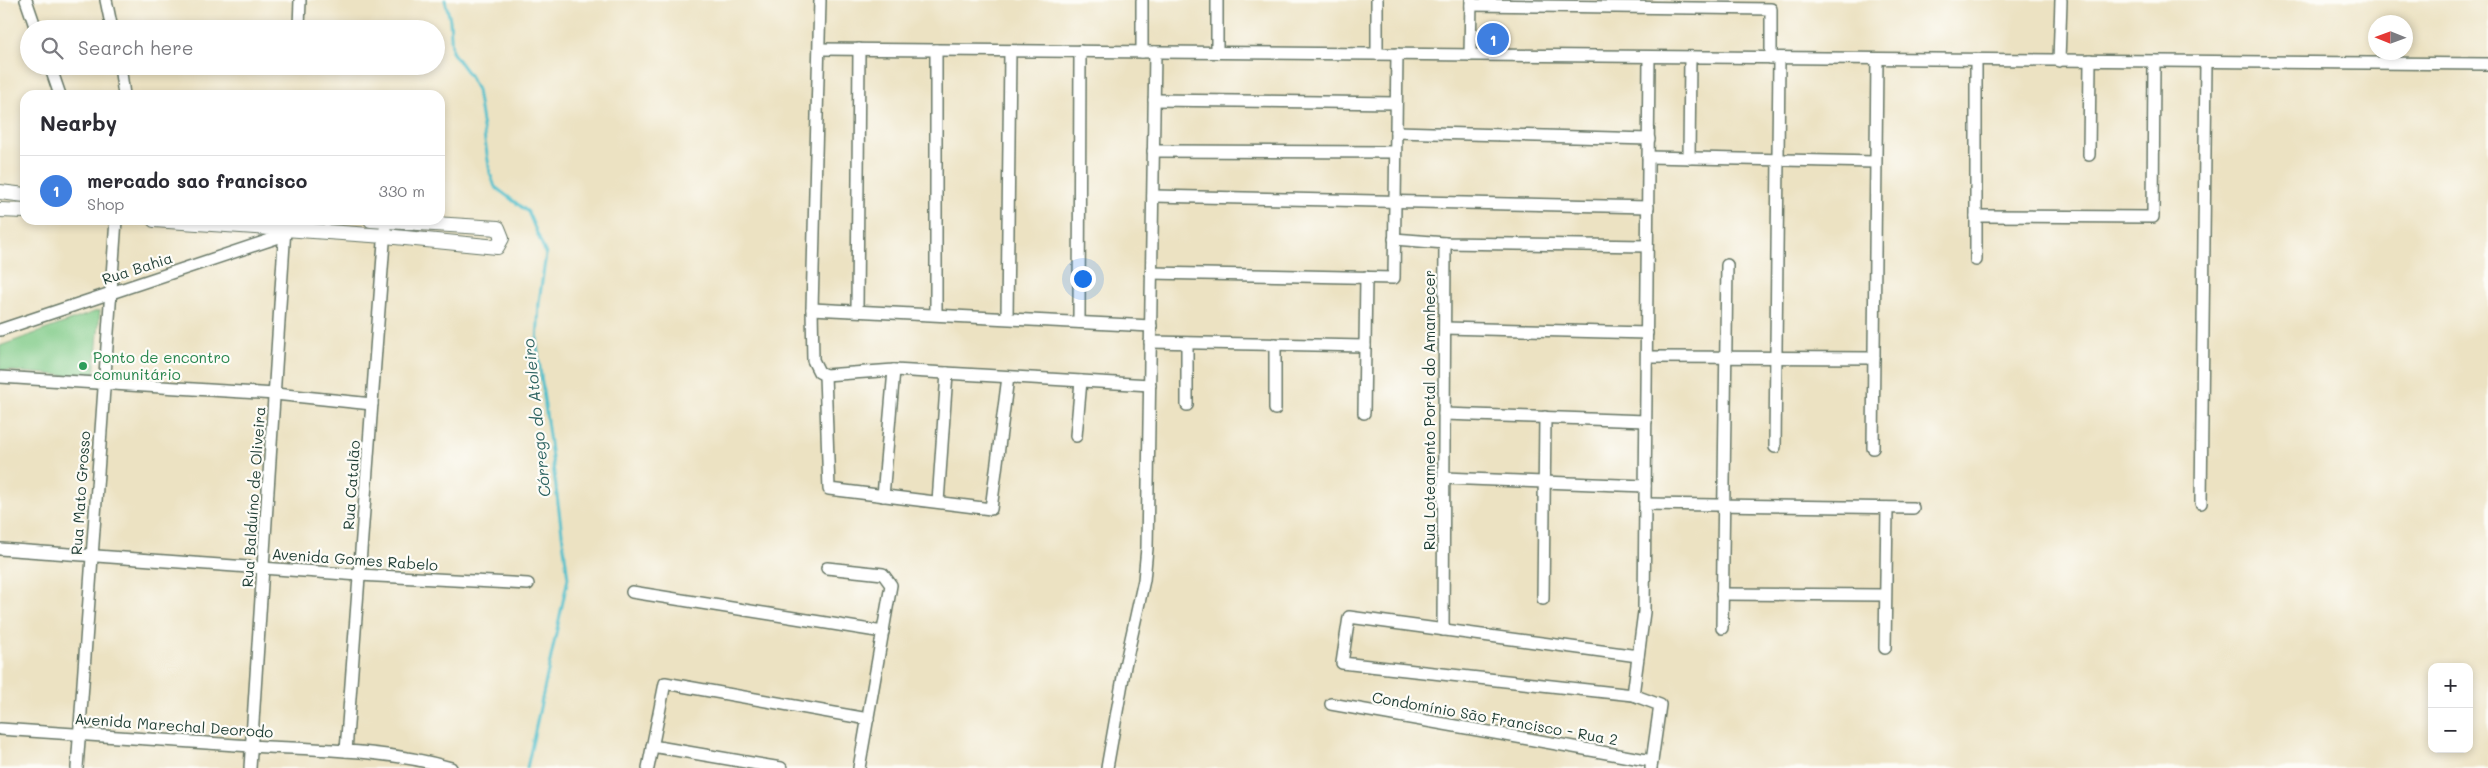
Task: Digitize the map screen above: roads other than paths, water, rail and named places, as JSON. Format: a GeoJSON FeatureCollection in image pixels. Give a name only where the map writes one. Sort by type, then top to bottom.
{"type":"FeatureCollection","features":[{"type":"Feature","properties":{"kind":"street"},"geometry":{"type":"LineString","coordinates":[[26,0],[33,20]]}},
{"type":"Feature","properties":{"kind":"street"},"geometry":{"type":"LineString","coordinates":[[106,0],[110,20]]}},
{"type":"Feature","properties":{"kind":"street"},"geometry":{"type":"LineString","coordinates":[[299,20],[300,0]]}},
{"type":"Feature","properties":{"kind":"street"},"geometry":{"type":"LineString","coordinates":[[820,0],[812,309],[813,360],[815,367],[825,375],[894,370],[1150,385]]}},
{"type":"Feature","properties":{"kind":"street"},"geometry":{"type":"LineString","coordinates":[[1142,0],[1142,52]]}},
{"type":"Feature","properties":{"kind":"street"},"geometry":{"type":"LineString","coordinates":[[1217,0],[1217,52]]}},
{"type":"Feature","properties":{"kind":"street"},"geometry":{"type":"LineString","coordinates":[[1377,0],[1377,54]]}},
{"type":"Feature","properties":{"kind":"street"},"geometry":{"type":"LineString","coordinates":[[2060,61],[2061,0]]}},
{"type":"Feature","properties":{"kind":"street"},"geometry":{"type":"LineString","coordinates":[[1470,55],[1471,2],[1731,5],[1771,9],[1775,58],[1778,160],[1775,447]]}},
{"type":"Feature","properties":{"kind":"street"},"geometry":{"type":"LineString","coordinates":[[820,49],[2488,64]]}},
{"type":"Feature","properties":{"kind":"street"},"geometry":{"type":"LineString","coordinates":[[857,310],[859,49]]}},
{"type":"Feature","properties":{"kind":"street"},"geometry":{"type":"LineString","coordinates":[[936,50],[936,314]]}},
{"type":"Feature","properties":{"kind":"street"},"geometry":{"type":"LineString","coordinates":[[1007,318],[1010,51]]}},
{"type":"Feature","properties":{"kind":"street"},"geometry":{"type":"LineString","coordinates":[[1079,322],[1080,51]]}},
{"type":"Feature","properties":{"kind":"street"},"geometry":{"type":"LineString","coordinates":[[1107,768],[1125,666],[1144,580],[1147,548],[1155,52]]}},
{"type":"Feature","properties":{"kind":"street"},"geometry":{"type":"LineString","coordinates":[[1151,273],[1394,278],[1397,54]]}},
{"type":"Feature","properties":{"kind":"street"},"geometry":{"type":"LineString","coordinates":[[1633,695],[1644,612],[1649,56]]}},
{"type":"Feature","properties":{"kind":"street"},"geometry":{"type":"LineString","coordinates":[[1689,158],[1690,57]]}},
{"type":"Feature","properties":{"kind":"street"},"geometry":{"type":"LineString","coordinates":[[1873,448],[1877,59]]}},
{"type":"Feature","properties":{"kind":"street"},"geometry":{"type":"LineString","coordinates":[[1976,60],[1976,260]]}},
{"type":"Feature","properties":{"kind":"street"},"geometry":{"type":"LineString","coordinates":[[2089,155],[2090,60]]}},
{"type":"Feature","properties":{"kind":"street"},"geometry":{"type":"LineString","coordinates":[[1976,216],[2153,217],[2154,61]]}},
{"type":"Feature","properties":{"kind":"street"},"geometry":{"type":"LineString","coordinates":[[2201,503],[2206,62]]}},
{"type":"Feature","properties":{"kind":"street"},"geometry":{"type":"LineString","coordinates":[[53,75],[58,90]]}},
{"type":"Feature","properties":{"kind":"street"},"geometry":{"type":"LineString","coordinates":[[121,75],[123,90]]}},
{"type":"Feature","properties":{"kind":"street"},"geometry":{"type":"LineString","coordinates":[[1154,100],[1396,103]]}},
{"type":"Feature","properties":{"kind":"street"},"geometry":{"type":"LineString","coordinates":[[1396,132],[1649,139]]}},
{"type":"Feature","properties":{"kind":"street"},"geometry":{"type":"LineString","coordinates":[[1153,151],[1395,152]]}},
{"type":"Feature","properties":{"kind":"street"},"geometry":{"type":"LineString","coordinates":[[1648,157],[1876,162]]}},
{"type":"Feature","properties":{"kind":"street"},"geometry":{"type":"LineString","coordinates":[[0,184],[20,195]]}},
{"type":"Feature","properties":{"kind":"street"},"geometry":{"type":"LineString","coordinates":[[0,192],[20,195]]}},
{"type":"Feature","properties":{"kind":"street"},"geometry":{"type":"LineString","coordinates":[[1152,196],[1648,207]]}},
{"type":"Feature","properties":{"kind":"street"},"geometry":{"type":"LineString","coordinates":[[0,210],[20,211]]}},
{"type":"Feature","properties":{"kind":"street"},"geometry":{"type":"LineString","coordinates":[[209,225],[285,232],[385,236],[497,247],[502,238],[498,228],[445,224]]}},
{"type":"Feature","properties":{"kind":"street","name":"Rua Mato Grosso"},"geometry":{"type":"LineString","coordinates":[[77,768],[116,225]]}},
{"type":"Feature","properties":{"kind":"street","name":"Rua Catalão"},"geometry":{"type":"LineString","coordinates":[[346,751],[385,236],[382,225]]}},
{"type":"Feature","properties":{"kind":"street","name":"Rua Bahia"},"geometry":{"type":"LineString","coordinates":[[0,330],[285,232]]}},
{"type":"Feature","properties":{"kind":"street","name":"Rua Balduíno de Oliveira"},"geometry":{"type":"LineString","coordinates":[[250,768],[285,232]]}},
{"type":"Feature","properties":{"kind":"street"},"geometry":{"type":"LineString","coordinates":[[1394,239],[1445,243],[1648,246]]}},
{"type":"Feature","properties":{"kind":"street","name":"Rua Loteamento Portal do Amanhecer"},"geometry":{"type":"LineString","coordinates":[[1443,630],[1445,243]]}},
{"type":"Feature","properties":{"kind":"street"},"geometry":{"type":"LineString","coordinates":[[1722,628],[1727,265]]}},
{"type":"Feature","properties":{"kind":"street"},"geometry":{"type":"LineString","coordinates":[[1364,413],[1366,277]]}},
{"type":"Feature","properties":{"kind":"street"},"geometry":{"type":"LineString","coordinates":[[812,309],[1151,326]]}},
{"type":"Feature","properties":{"kind":"street"},"geometry":{"type":"LineString","coordinates":[[1445,328],[1647,333]]}},
{"type":"Feature","properties":{"kind":"street"},"geometry":{"type":"LineString","coordinates":[[1150,342],[1365,346]]}},
{"type":"Feature","properties":{"kind":"street"},"geometry":{"type":"LineString","coordinates":[[1187,405],[1188,343]]}},
{"type":"Feature","properties":{"kind":"street"},"geometry":{"type":"LineString","coordinates":[[1275,344],[1275,409]]}},
{"type":"Feature","properties":{"kind":"street"},"geometry":{"type":"LineString","coordinates":[[1646,357],[1874,358]]}},
{"type":"Feature","properties":{"kind":"street"},"geometry":{"type":"LineString","coordinates":[[883,496],[894,370]]}},
{"type":"Feature","properties":{"kind":"street"},"geometry":{"type":"LineString","coordinates":[[938,502],[947,373]]}},
{"type":"Feature","properties":{"kind":"street"},"geometry":{"type":"LineString","coordinates":[[825,375],[828,489],[992,509],[1008,377]]}},
{"type":"Feature","properties":{"kind":"street"},"geometry":{"type":"LineString","coordinates":[[0,377],[275,394],[372,404]]}},
{"type":"Feature","properties":{"kind":"street"},"geometry":{"type":"LineString","coordinates":[[1076,436],[1081,381]]}},
{"type":"Feature","properties":{"kind":"street"},"geometry":{"type":"LineString","coordinates":[[1444,414],[1646,421]]}},
{"type":"Feature","properties":{"kind":"street"},"geometry":{"type":"LineString","coordinates":[[1543,599],[1545,417]]}},
{"type":"Feature","properties":{"kind":"street"},"geometry":{"type":"LineString","coordinates":[[1444,478],[1645,486]]}},
{"type":"Feature","properties":{"kind":"street"},"geometry":{"type":"LineString","coordinates":[[1645,504],[1723,507],[1913,508]]}},
{"type":"Feature","properties":{"kind":"street"},"geometry":{"type":"LineString","coordinates":[[1884,648],[1887,508]]}},
{"type":"Feature","properties":{"kind":"street","name":"Avenida Gomes Rabelo"},"geometry":{"type":"LineString","coordinates":[[0,549],[359,575],[528,584]]}},
{"type":"Feature","properties":{"kind":"street"},"geometry":{"type":"LineString","coordinates":[[828,568],[884,574],[891,585],[860,768]]}},
{"type":"Feature","properties":{"kind":"street"},"geometry":{"type":"LineString","coordinates":[[632,592],[883,632]]}},
{"type":"Feature","properties":{"kind":"street"},"geometry":{"type":"LineString","coordinates":[[1722,594],[1884,595]]}},
{"type":"Feature","properties":{"kind":"street"},"geometry":{"type":"LineString","coordinates":[[1638,656],[1349,617],[1342,663],[1633,695],[1660,705],[1652,765]]}},
{"type":"Feature","properties":{"kind":"street"},"geometry":{"type":"LineString","coordinates":[[648,768],[665,683],[868,719]]}},
{"type":"Feature","properties":{"kind":"street","name":"Condomínio São Francisco - Rua 2"},"geometry":{"type":"LineString","coordinates":[[1331,704],[1652,765]]}},
{"type":"Feature","properties":{"kind":"street","name":"Avenida Marechal Deorodo"},"geometry":{"type":"LineString","coordinates":[[0,728],[346,751],[435,763],[451,768]]}},
{"type":"Feature","properties":{"kind":"street"},"geometry":{"type":"LineString","coordinates":[[652,746],[781,768]]}},
{"type":"Feature","properties":{"kind":"waterway","name":"Córrego do Atoleiro"},"geometry":{"type":"LineString","coordinates":[[445,0],[450,20],[452,52],[469,75],[477,90],[490,173],[495,187],[528,212],[546,254],[539,302],[537,346],[568,578],[527,768]]}},
{"type":"Feature","properties":{"kind":"place","name":"mercado sao francisco"},"geometry":{"type":"Point","coordinates":[1493,39]}},
{"type":"Feature","properties":{"kind":"place","name":"Ponto de encontro comunitário"},"geometry":{"type":"Point","coordinates":[83,366]}}]}
